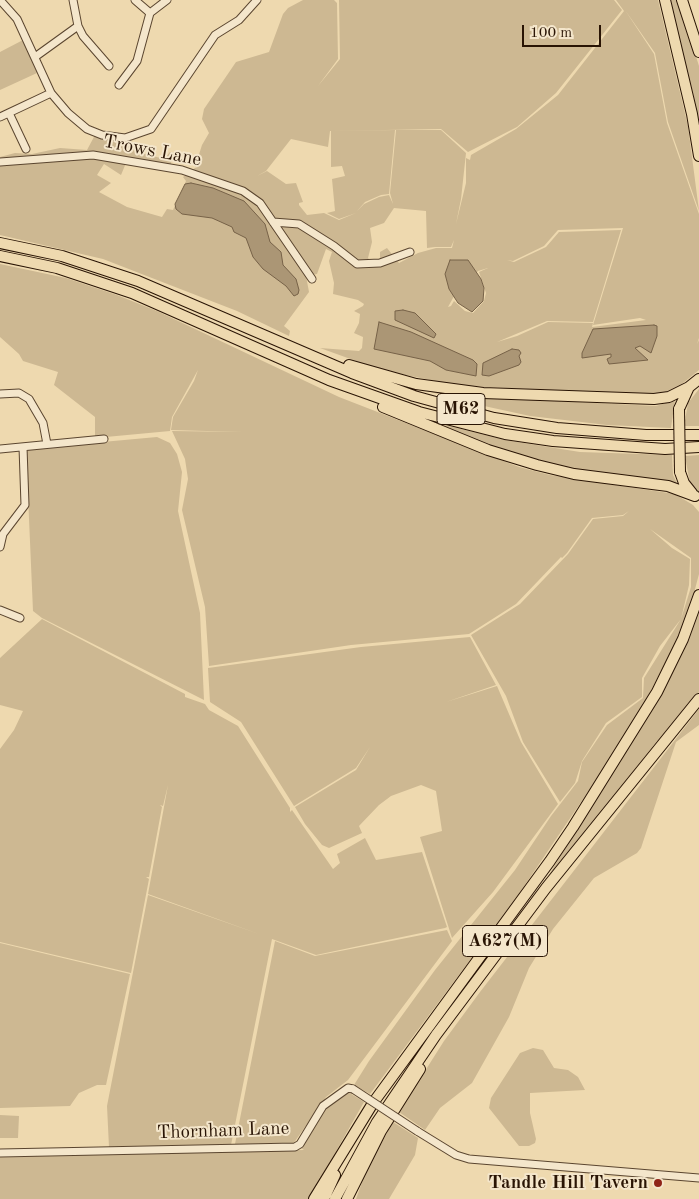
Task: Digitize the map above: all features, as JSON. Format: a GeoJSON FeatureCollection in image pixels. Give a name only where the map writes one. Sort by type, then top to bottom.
{"type":"FeatureCollection","features":[{"type":"Feature","properties":{"kind":"highway"},"geometry":{"type":"LineString","coordinates":[[665,0],[692,114],[699,156]]}},
{"type":"Feature","properties":{"kind":"highway"},"geometry":{"type":"LineString","coordinates":[[682,0],[699,52]]}},
{"type":"Feature","properties":{"kind":"highway","name":"M62"},"geometry":{"type":"LineString","coordinates":[[0,243],[62,256],[100,267],[138,281],[352,374],[414,396],[494,418],[599,432],[699,435]]}},
{"type":"Feature","properties":{"kind":"highway","name":"M62"},"geometry":{"type":"LineString","coordinates":[[0,256],[57,268],[132,293],[372,397],[418,412],[505,434],[590,445],[665,449],[699,447]]}},
{"type":"Feature","properties":{"kind":"highway","name":"M62"},"geometry":{"type":"LineString","coordinates":[[238,324],[367,371],[433,387],[498,394],[649,399],[670,397],[696,381]]}},
{"type":"Feature","properties":{"kind":"highway","name":"M62"},"geometry":{"type":"LineString","coordinates":[[289,362],[333,385],[434,429],[515,459],[574,474],[668,486],[698,498]]}},
{"type":"Feature","properties":{"kind":"highway"},"geometry":{"type":"LineString","coordinates":[[696,381],[679,409],[680,472],[687,488],[698,498]]}},
{"type":"Feature","properties":{"kind":"highway","name":"A627(M)"},"geometry":{"type":"LineString","coordinates":[[314,1199],[373,1103],[573,827],[657,692],[683,639],[699,595]]}},
{"type":"Feature","properties":{"kind":"highway","name":"A627(M)"},"geometry":{"type":"LineString","coordinates":[[335,1199],[376,1122],[431,1042],[503,945],[699,699]]}},
{"type":"Feature","properties":{"kind":"highway","name":"A627(M)"},"geometry":{"type":"LineString","coordinates":[[347,1199],[381,1130],[441,1038],[549,892],[562,871]]}},
{"type":"Feature","properties":{"kind":"highway","name":"A627(M)"},"geometry":{"type":"LineString","coordinates":[[324,1199],[373,1103]]}},
{"type":"Feature","properties":{"kind":"street"},"geometry":{"type":"LineString","coordinates":[[0,0],[17,19],[51,93],[68,113],[87,129],[102,135],[125,138],[151,128],[215,35],[239,20],[257,0]]}},
{"type":"Feature","properties":{"kind":"street"},"geometry":{"type":"LineString","coordinates":[[73,0],[78,26],[89,44],[109,66]]}},
{"type":"Feature","properties":{"kind":"street"},"geometry":{"type":"LineString","coordinates":[[135,0],[150,13]]}},
{"type":"Feature","properties":{"kind":"street"},"geometry":{"type":"LineString","coordinates":[[119,86],[137,61],[150,13],[167,0]]}},
{"type":"Feature","properties":{"kind":"street"},"geometry":{"type":"LineString","coordinates":[[35,57],[78,26]]}},
{"type":"Feature","properties":{"kind":"street"},"geometry":{"type":"LineString","coordinates":[[0,117],[51,93]]}},
{"type":"Feature","properties":{"kind":"street"},"geometry":{"type":"LineString","coordinates":[[9,113],[26,149]]}},
{"type":"Feature","properties":{"kind":"street","name":"Trows Lane"},"geometry":{"type":"LineString","coordinates":[[0,162],[93,155],[182,170],[243,191],[260,203],[312,279]]}},
{"type":"Feature","properties":{"kind":"street"},"geometry":{"type":"LineString","coordinates":[[273,222],[298,224],[334,246],[356,264],[380,263],[410,252]]}},
{"type":"Feature","properties":{"kind":"street"},"geometry":{"type":"LineString","coordinates":[[0,394],[19,393],[30,399],[43,423],[47,444]]}},
{"type":"Feature","properties":{"kind":"street"},"geometry":{"type":"LineString","coordinates":[[0,449],[104,439]]}},
{"type":"Feature","properties":{"kind":"street"},"geometry":{"type":"LineString","coordinates":[[0,547],[2,535],[25,505],[23,447]]}},
{"type":"Feature","properties":{"kind":"street"},"geometry":{"type":"LineString","coordinates":[[0,610],[20,618]]}},
{"type":"Feature","properties":{"kind":"street","name":"Thornham Lane"},"geometry":{"type":"LineString","coordinates":[[0,1153],[295,1147],[300,1144],[323,1106],[348,1088],[456,1156],[469,1159],[699,1178]]}},
{"type":"Feature","properties":{"kind":"shaded area"},"geometry":{"type":"Polygon","coordinates":[[[303,0],[334,0],[337,3],[338,59],[318,86],[340,59],[339,0],[614,0],[622,10],[556,93],[517,127],[468,152],[441,129],[330,131],[328,147],[291,139],[266,171],[257,176],[267,171],[286,184],[296,183],[303,202],[299,203],[299,205],[307,215],[324,213],[339,220],[356,213],[339,219],[327,213],[335,211],[332,179],[345,176],[342,166],[331,167],[331,131],[395,130],[389,194],[381,195],[365,202],[357,211],[364,204],[379,197],[389,195],[393,204],[390,193],[396,130],[441,130],[466,153],[456,224],[466,183],[466,158],[470,160],[471,155],[516,129],[558,95],[624,11],[616,0],[658,0],[688,126],[699,211],[668,122],[655,53],[625,10],[654,54],[667,123],[699,214],[699,338],[697,344],[699,340],[699,370],[677,388],[663,395],[450,384],[381,370],[320,348],[359,351],[362,348],[363,337],[354,333],[359,323],[360,314],[354,311],[364,304],[358,300],[333,294],[334,283],[329,261],[332,252],[326,249],[317,274],[306,276],[309,292],[284,326],[290,331],[289,336],[237,311],[103,259],[0,235],[0,157],[15,153],[32,154],[60,148],[87,150],[95,135],[130,140],[142,153],[164,159],[170,152],[174,152],[170,167],[126,163],[121,175],[104,164],[97,175],[111,183],[99,192],[127,207],[162,217],[167,209],[173,210],[186,181],[183,177],[195,168],[198,168],[195,167],[202,145],[209,133],[202,119],[204,109],[236,62],[269,52],[283,14],[288,8],[303,0]],[[394,208],[384,223],[370,228],[372,242],[368,258],[375,265],[380,264],[380,252],[387,248],[399,263],[418,253],[436,248],[452,248],[454,240],[451,247],[427,248],[426,211],[394,208]],[[623,228],[558,230],[544,246],[513,261],[507,260],[514,262],[546,247],[559,232],[621,230],[593,322],[547,321],[497,342],[517,336],[548,322],[593,323],[592,327],[646,320],[640,318],[593,325],[623,228]],[[488,268],[478,271],[453,298],[448,307],[454,301],[465,311],[473,313],[484,301],[486,293],[479,272],[488,268]]]}},
{"type":"Feature","properties":{"kind":"shaded area"},"geometry":{"type":"Polygon","coordinates":[[[669,0],[678,0],[699,66],[699,132],[693,93],[669,0]]]}},
{"type":"Feature","properties":{"kind":"shaded area"},"geometry":{"type":"Polygon","coordinates":[[[23,40],[37,73],[0,90],[0,52],[23,40]]]}},
{"type":"Feature","properties":{"kind":"shaded area"},"geometry":{"type":"Polygon","coordinates":[[[191,183],[213,188],[244,201],[265,224],[270,242],[281,252],[283,265],[296,279],[299,290],[298,294],[294,296],[286,286],[263,269],[253,257],[246,238],[234,232],[232,227],[212,218],[182,214],[176,209],[175,204],[185,184],[191,183]]]}},
{"type":"Feature","properties":{"kind":"shaded area"},"geometry":{"type":"Polygon","coordinates":[[[450,260],[468,260],[481,279],[484,288],[483,301],[472,312],[458,303],[449,289],[445,274],[450,260]]]}},
{"type":"Feature","properties":{"kind":"shaded area"},"geometry":{"type":"Polygon","coordinates":[[[0,264],[66,278],[117,295],[157,311],[339,397],[519,467],[550,475],[675,494],[693,505],[699,512],[699,574],[690,608],[674,646],[648,696],[619,746],[512,904],[370,1094],[354,1085],[369,1061],[435,970],[515,870],[551,816],[578,781],[582,762],[607,725],[643,698],[644,678],[681,619],[660,646],[642,678],[642,697],[606,723],[582,761],[575,783],[560,802],[523,742],[506,696],[471,635],[520,604],[568,554],[593,519],[623,516],[629,511],[623,515],[592,518],[567,553],[516,604],[469,634],[351,645],[209,666],[205,607],[182,510],[188,479],[185,459],[172,431],[243,432],[171,430],[173,417],[194,381],[198,370],[172,417],[170,431],[95,438],[95,417],[54,385],[58,372],[23,361],[19,354],[0,337],[0,264]],[[650,529],[672,548],[690,559],[689,585],[681,619],[691,587],[691,558],[650,529]]]}},
{"type":"Feature","properties":{"kind":"shaded area"},"geometry":{"type":"Polygon","coordinates":[[[403,310],[415,313],[436,334],[434,338],[395,320],[395,311],[403,310]]]}},
{"type":"Feature","properties":{"kind":"shaded area"},"geometry":{"type":"Polygon","coordinates":[[[379,322],[411,332],[473,360],[477,364],[476,376],[446,370],[430,361],[374,349],[379,322]]]}},
{"type":"Feature","properties":{"kind":"shaded area"},"geometry":{"type":"Polygon","coordinates":[[[657,326],[657,336],[651,353],[640,346],[635,348],[648,360],[609,364],[607,359],[611,357],[611,354],[582,358],[582,353],[593,329],[657,326]]]}},
{"type":"Feature","properties":{"kind":"shaded area"},"geometry":{"type":"Polygon","coordinates":[[[512,349],[519,350],[521,353],[519,365],[489,376],[482,375],[483,363],[512,349]]]}},
{"type":"Feature","properties":{"kind":"shaded area"},"geometry":{"type":"Polygon","coordinates":[[[398,383],[438,392],[476,397],[656,406],[675,400],[671,428],[607,425],[530,416],[475,404],[398,383]]]}},
{"type":"Feature","properties":{"kind":"shaded area"},"geometry":{"type":"Polygon","coordinates":[[[699,389],[699,426],[684,426],[688,403],[699,389]]]}},
{"type":"Feature","properties":{"kind":"shaded area"},"geometry":{"type":"Polygon","coordinates":[[[417,418],[505,440],[580,452],[672,455],[673,475],[678,485],[582,472],[523,458],[417,418]]]}},
{"type":"Feature","properties":{"kind":"shaded area"},"geometry":{"type":"Polygon","coordinates":[[[157,437],[170,443],[177,454],[182,472],[178,511],[200,613],[204,700],[42,618],[33,611],[26,449],[157,437]]]}},
{"type":"Feature","properties":{"kind":"shaded area"},"geometry":{"type":"Polygon","coordinates":[[[699,455],[699,492],[690,484],[685,456],[699,455]]]}},
{"type":"Feature","properties":{"kind":"shaded area"},"geometry":{"type":"Polygon","coordinates":[[[699,610],[699,692],[661,742],[657,741],[553,875],[550,873],[656,702],[676,665],[699,610]]]}},
{"type":"Feature","properties":{"kind":"shaded area"},"geometry":{"type":"Polygon","coordinates":[[[42,619],[185,694],[185,697],[205,704],[209,710],[238,726],[290,808],[290,812],[292,810],[333,869],[340,863],[337,854],[365,838],[376,860],[422,852],[447,927],[316,955],[272,939],[231,1145],[109,1147],[107,1106],[148,895],[259,934],[148,894],[168,785],[163,806],[160,805],[162,807],[149,877],[146,877],[149,879],[131,973],[0,942],[0,749],[14,730],[23,711],[0,705],[0,658],[42,619]]]}},
{"type":"Feature","properties":{"kind":"shaded area"},"geometry":{"type":"Polygon","coordinates":[[[470,637],[496,685],[446,702],[497,686],[521,742],[558,804],[493,892],[452,938],[420,837],[442,831],[436,791],[421,785],[391,796],[379,805],[359,826],[362,833],[329,848],[322,845],[305,824],[295,807],[356,770],[370,747],[356,768],[294,806],[241,722],[210,702],[208,668],[361,647],[470,637]]]}},
{"type":"Feature","properties":{"kind":"shaded area"},"geometry":{"type":"Polygon","coordinates":[[[699,709],[699,725],[676,742],[641,848],[637,853],[594,878],[553,929],[529,968],[509,1017],[472,1083],[440,1108],[425,1130],[399,1112],[444,1041],[480,992],[699,709]]]}},
{"type":"Feature","properties":{"kind":"shaded area"},"geometry":{"type":"Polygon","coordinates":[[[447,930],[452,941],[348,1080],[326,1097],[293,1144],[235,1144],[275,941],[315,956],[447,930]]]}},
{"type":"Feature","properties":{"kind":"shaded area"},"geometry":{"type":"Polygon","coordinates":[[[0,943],[130,974],[106,1085],[97,1085],[79,1093],[70,1106],[0,1108],[0,943]]]}},
{"type":"Feature","properties":{"kind":"shaded area"},"geometry":{"type":"Polygon","coordinates":[[[533,1048],[543,1050],[554,1068],[568,1070],[578,1077],[585,1090],[530,1093],[530,1113],[536,1139],[535,1143],[529,1146],[519,1146],[489,1108],[491,1098],[520,1053],[533,1048]]]}},
{"type":"Feature","properties":{"kind":"shaded area"},"geometry":{"type":"Polygon","coordinates":[[[348,1092],[364,1102],[309,1199],[0,1199],[0,1156],[304,1150],[301,1148],[320,1115],[328,1105],[348,1092]]]}},
{"type":"Feature","properties":{"kind":"shaded area"},"geometry":{"type":"Polygon","coordinates":[[[0,1115],[19,1116],[18,1138],[0,1138],[0,1115]]]}},
{"type":"Feature","properties":{"kind":"shaded area"},"geometry":{"type":"Polygon","coordinates":[[[393,1122],[418,1138],[415,1155],[389,1199],[356,1199],[366,1171],[393,1122]]]}},
{"type":"Feature","properties":{"kind":"place","name":"Tandle Hill Tavern"},"geometry":{"type":"Point","coordinates":[658,1183]}}]}
